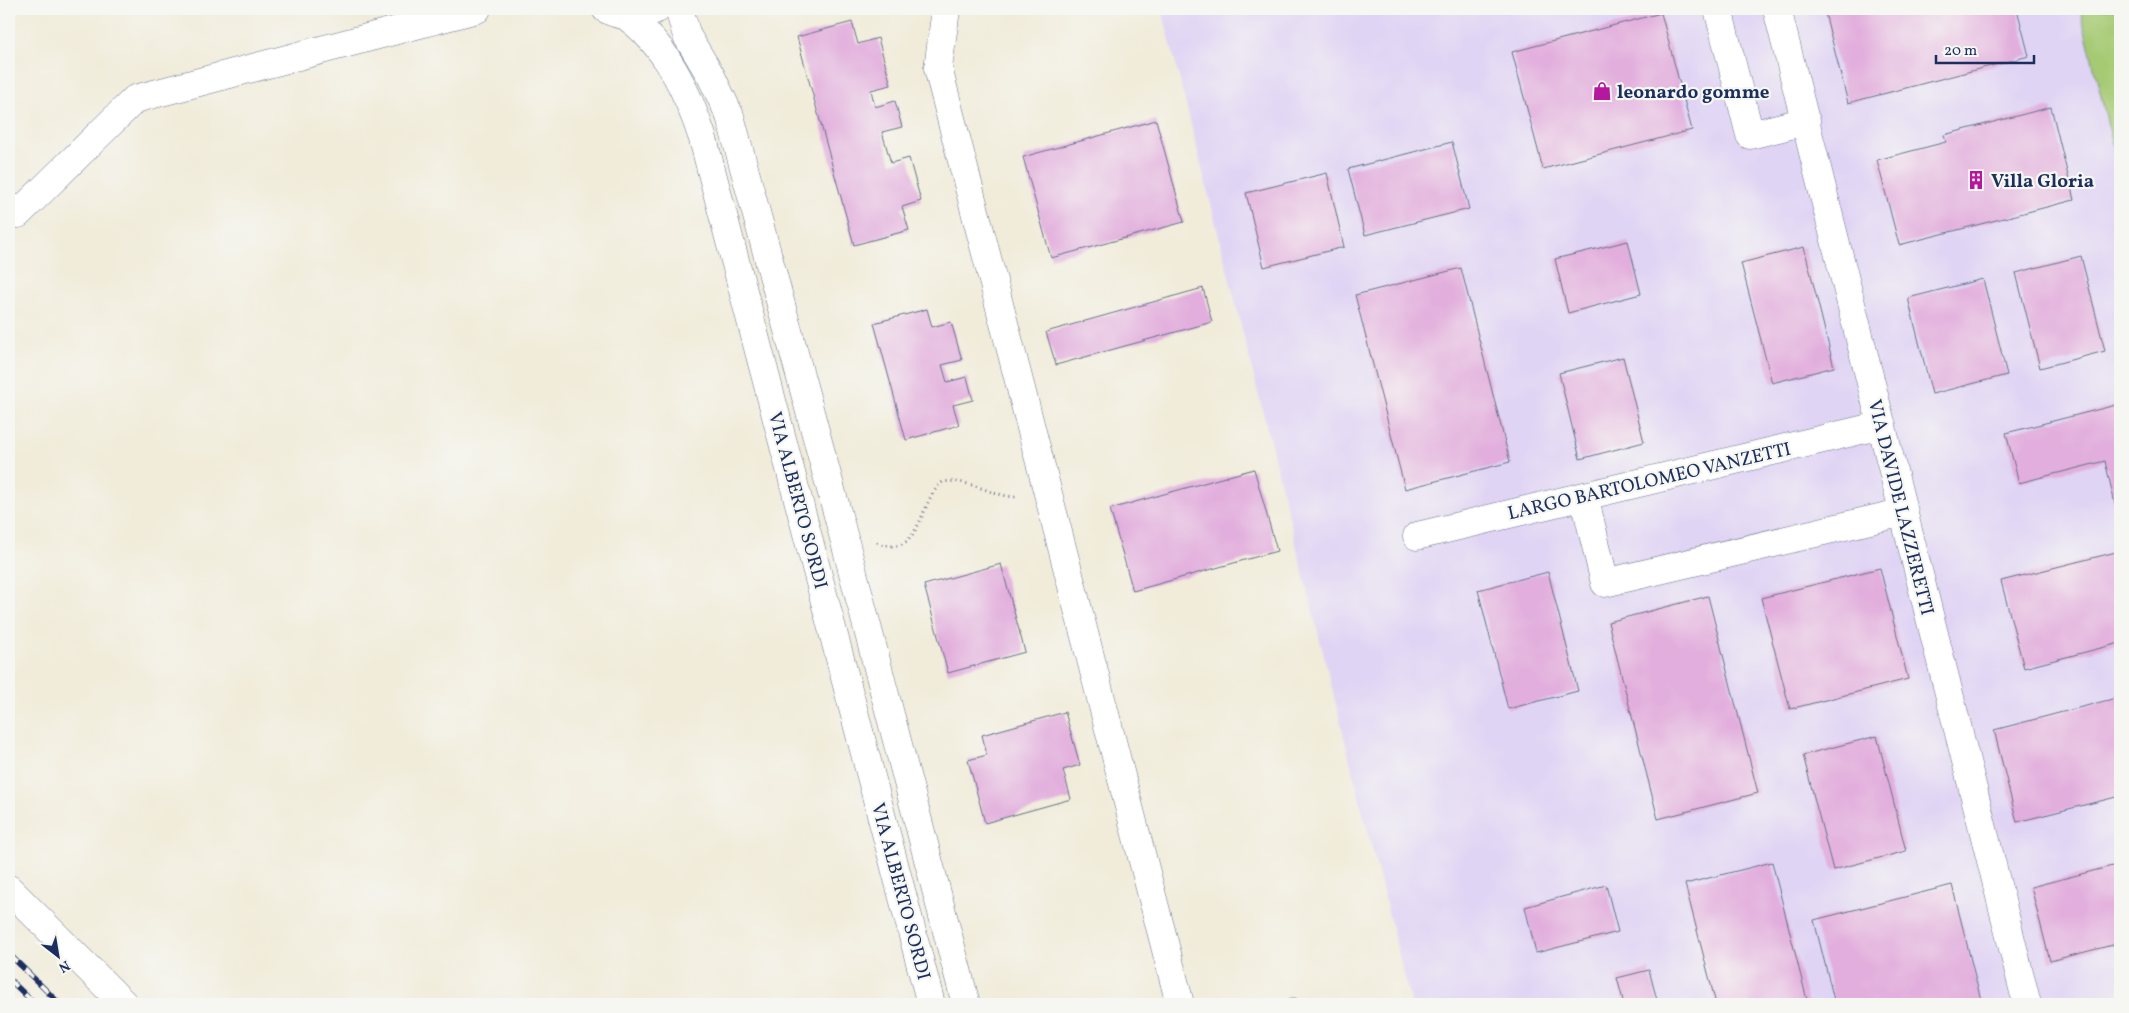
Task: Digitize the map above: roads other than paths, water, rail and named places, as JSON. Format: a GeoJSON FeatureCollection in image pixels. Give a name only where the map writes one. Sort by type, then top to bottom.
{"type":"FeatureCollection","features":[{"type":"Feature","properties":{"kind":"street"},"geometry":{"type":"LineString","coordinates":[[9,206],[18,214],[135,99],[477,9]]}},
{"type":"Feature","properties":{"kind":"street","name":"VIA ALBERTO SORDI"},"geometry":{"type":"LineString","coordinates":[[616,12],[642,15],[657,9]]}},
{"type":"Feature","properties":{"kind":"street","name":"VIA ALBERTO SORDI"},"geometry":{"type":"LineString","coordinates":[[679,9],[687,36],[722,97],[738,143],[966,1004]]}},
{"type":"Feature","properties":{"kind":"street"},"geometry":{"type":"LineString","coordinates":[[946,9],[938,68],[1180,1004]]}},
{"type":"Feature","properties":{"kind":"street"},"geometry":{"type":"LineString","coordinates":[[1718,9],[1750,135],[1806,121]]}},
{"type":"Feature","properties":{"kind":"street","name":"VIA DAVIDE LAZZERETTI"},"geometry":{"type":"LineString","coordinates":[[1778,9],[2027,1004]]}},
{"type":"Feature","properties":{"kind":"street","name":"VIA ALBERTO SORDI"},"geometry":{"type":"LineString","coordinates":[[616,12],[647,32],[665,58],[687,97],[703,139],[931,1004]]}},
{"type":"Feature","properties":{"kind":"street","name":"LARGO BARTOLOMEO VANZETTI"},"geometry":{"type":"LineString","coordinates":[[1417,536],[1882,425]]}},
{"type":"Feature","properties":{"kind":"street"},"geometry":{"type":"LineString","coordinates":[[1584,496],[1604,583],[1904,512]]}},
{"type":"Feature","properties":{"kind":"street"},"geometry":{"type":"LineString","coordinates":[[9,889],[124,1004]]}},
{"type":"Feature","properties":{"kind":"railway"},"geometry":{"type":"LineString","coordinates":[[9,954],[60,1004]]}},
{"type":"Feature","properties":{"kind":"railway"},"geometry":{"type":"LineString","coordinates":[[9,979],[35,1004]]}},
{"type":"Feature","properties":{"kind":"place","name":"leonardo gomme"},"geometry":{"type":"Point","coordinates":[1602,91]}},
{"type":"Feature","properties":{"kind":"place","name":"Villa Gloria"},"geometry":{"type":"Point","coordinates":[1976,180]}}]}
